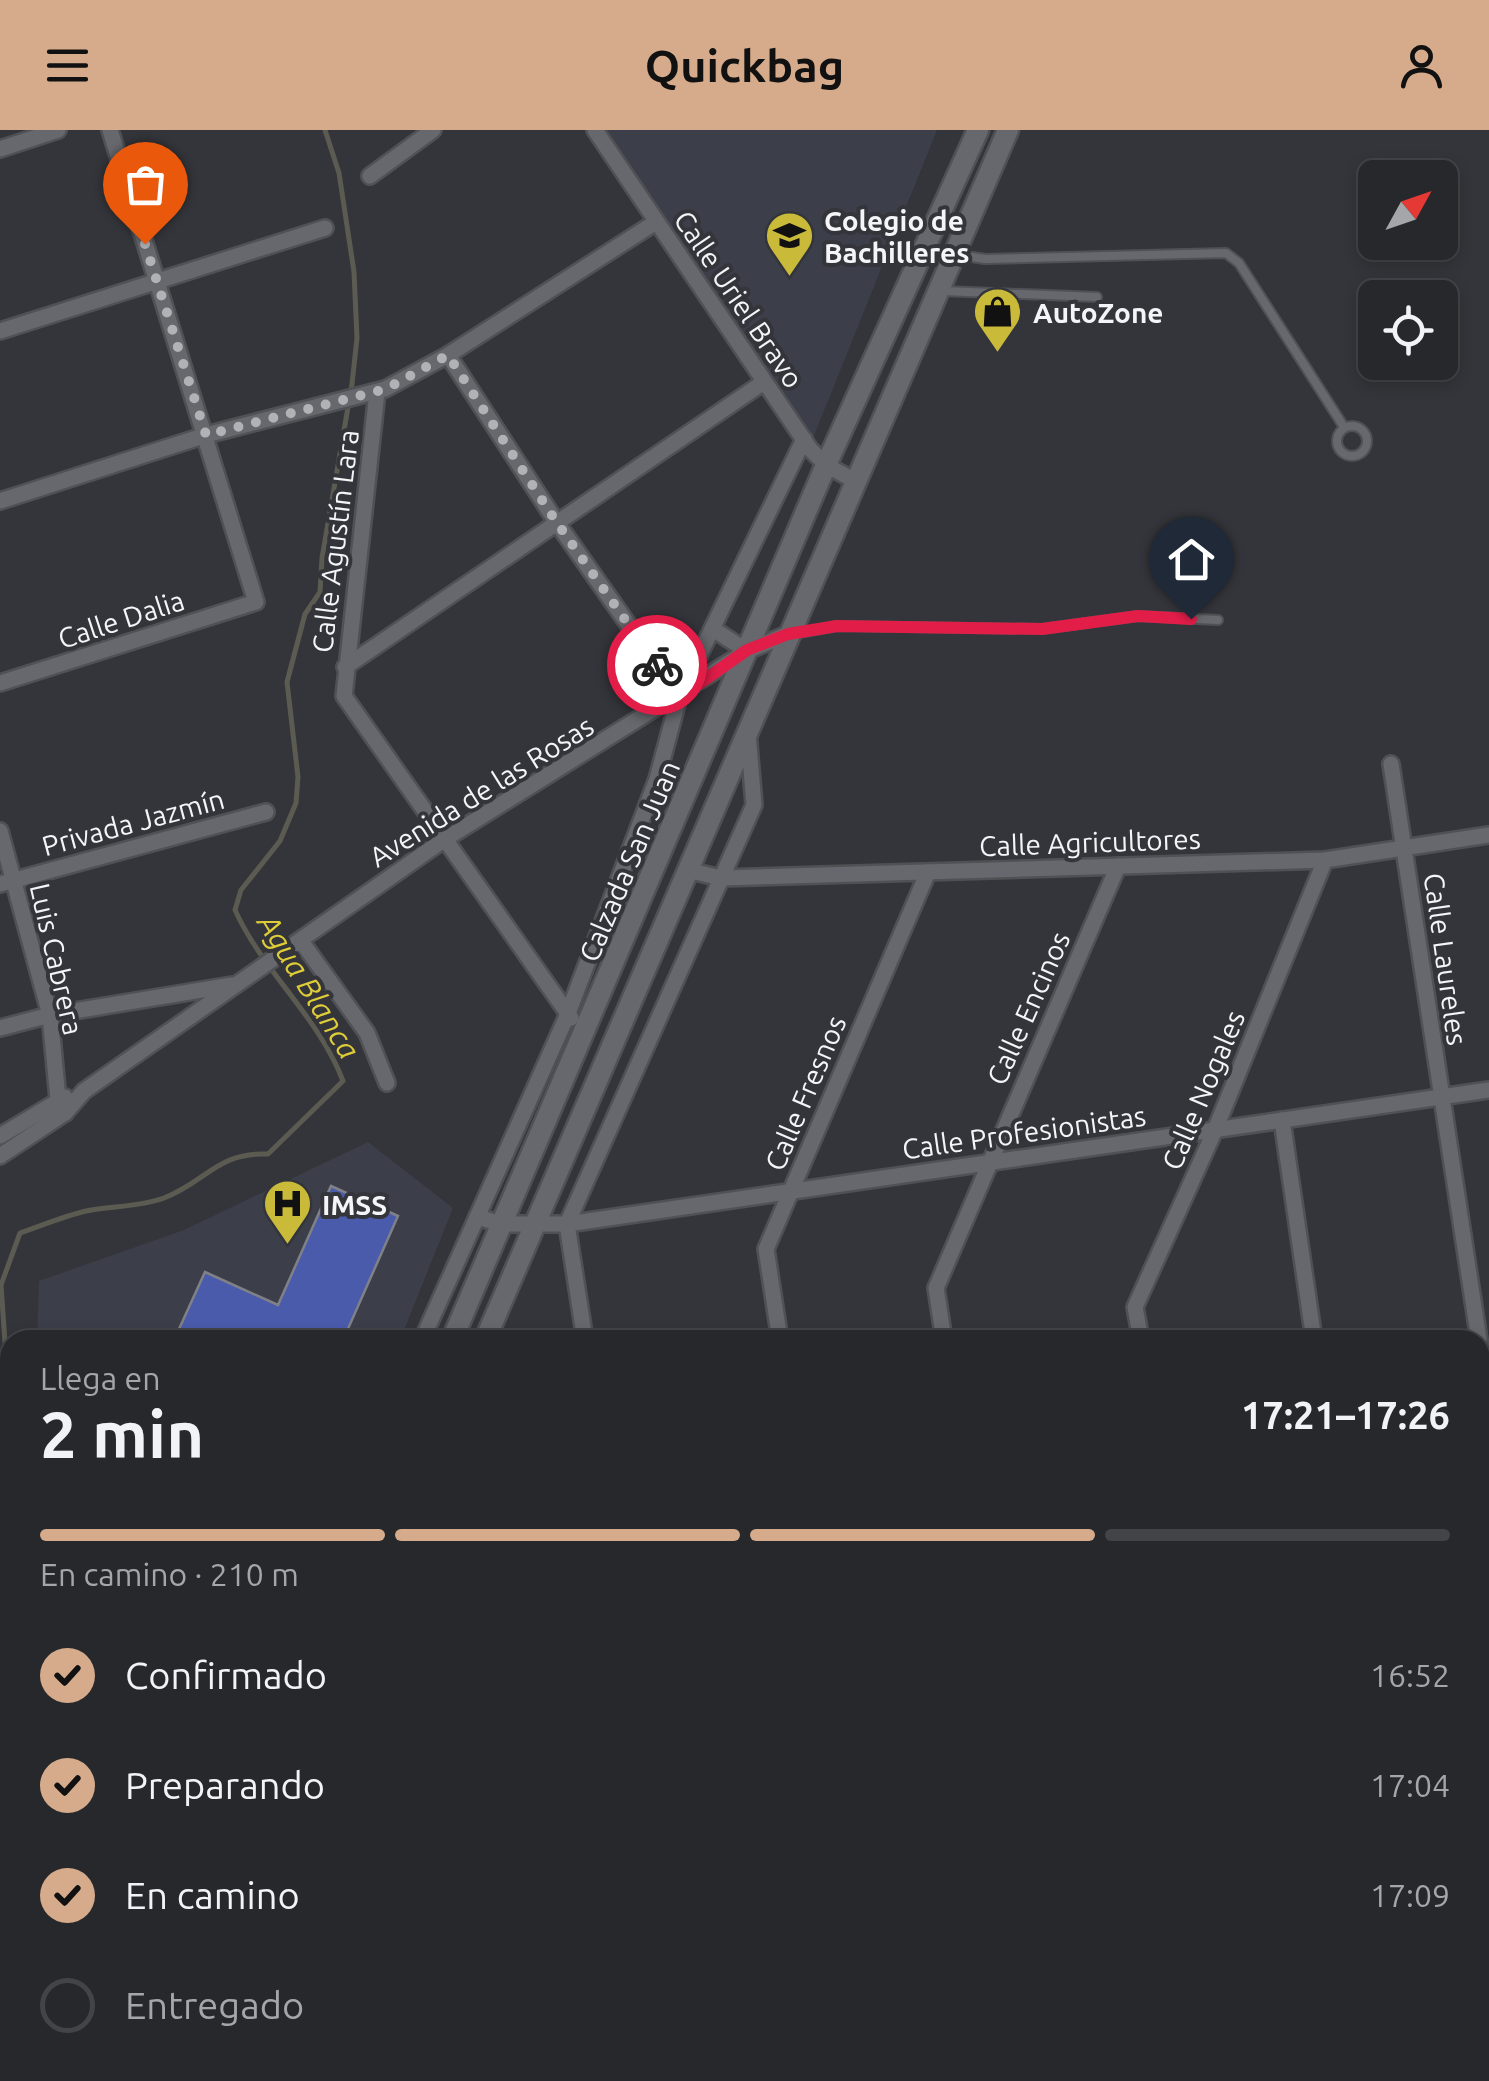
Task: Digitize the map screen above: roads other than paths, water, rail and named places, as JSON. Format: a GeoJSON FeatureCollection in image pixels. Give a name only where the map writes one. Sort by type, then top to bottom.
{"type":"FeatureCollection","features":[{"type":"Feature","properties":{"kind":"main road","name":"Calzada San Juan"},"geometry":{"type":"LineString","coordinates":[[456,1330],[502,1224],[577,1021],[978,130]]}},
{"type":"Feature","properties":{"kind":"main road"},"geometry":{"type":"LineString","coordinates":[[490,1330],[540,1223],[788,634],[1008,130]]}},
{"type":"Feature","properties":{"kind":"street"},"geometry":{"type":"LineString","coordinates":[[0,148],[58,130]]}},
{"type":"Feature","properties":{"kind":"street"},"geometry":{"type":"LineString","coordinates":[[110,130],[206,435]]}},
{"type":"Feature","properties":{"kind":"street"},"geometry":{"type":"LineString","coordinates":[[370,176],[433,130]]}},
{"type":"Feature","properties":{"kind":"street","name":"Calle Uriel Bravo"},"geometry":{"type":"LineString","coordinates":[[595,130],[804,439],[826,465],[857,482]]}},
{"type":"Feature","properties":{"kind":"street"},"geometry":{"type":"LineString","coordinates":[[0,502],[206,435],[371,393],[448,355],[656,222]]}},
{"type":"Feature","properties":{"kind":"street"},"geometry":{"type":"LineString","coordinates":[[0,331],[325,228]]}},
{"type":"Feature","properties":{"kind":"street"},"geometry":{"type":"LineString","coordinates":[[448,355],[555,520],[680,697]]}},
{"type":"Feature","properties":{"kind":"street"},"geometry":{"type":"LineString","coordinates":[[345,667],[555,520],[764,382]]}},
{"type":"Feature","properties":{"kind":"street","name":"Calle Agustín Lara"},"geometry":{"type":"LineString","coordinates":[[371,393],[344,696],[442,841]]}},
{"type":"Feature","properties":{"kind":"street","name":"Calle Dalia"},"geometry":{"type":"LineString","coordinates":[[0,683],[256,602],[206,435]]}},
{"type":"Feature","properties":{"kind":"street"},"geometry":{"type":"LineString","coordinates":[[426,1330],[477,1217],[577,1021],[657,780],[680,697],[804,439]]}},
{"type":"Feature","properties":{"kind":"street"},"geometry":{"type":"LineString","coordinates":[[713,629],[747,650]]}},
{"type":"Feature","properties":{"kind":"street","name":"Avenida de las Rosas"},"geometry":{"type":"LineString","coordinates":[[237,984],[442,841],[680,697],[747,650],[788,634]]}},
{"type":"Feature","properties":{"kind":"street"},"geometry":{"type":"LineString","coordinates":[[583,1330],[567,1224],[754,805],[748,733]]}},
{"type":"Feature","properties":{"kind":"street","name":"Calle Laureles"},"geometry":{"type":"LineString","coordinates":[[1391,764],[1478,1330]]}},
{"type":"Feature","properties":{"kind":"street","name":"Privada Jazmín"},"geometry":{"type":"LineString","coordinates":[[7,882],[266,812]]}},
{"type":"Feature","properties":{"kind":"street","name":"Luis Cabrera"},"geometry":{"type":"LineString","coordinates":[[0,831],[7,882],[50,1015],[62,1106]]}},
{"type":"Feature","properties":{"kind":"street","name":"Calle Agricultores"},"geometry":{"type":"LineString","coordinates":[[691,871],[720,878],[1325,860],[1489,835]]}},
{"type":"Feature","properties":{"kind":"street"},"geometry":{"type":"LineString","coordinates":[[442,841],[577,1021]]}},
{"type":"Feature","properties":{"kind":"street","name":"Calle Nogales"},"geometry":{"type":"LineString","coordinates":[[1139,1330],[1136,1308],[1215,1130],[1325,860]]}},
{"type":"Feature","properties":{"kind":"street","name":"Calle Encinos"},"geometry":{"type":"LineString","coordinates":[[942,1330],[936,1288],[986,1163],[1118,866]]}},
{"type":"Feature","properties":{"kind":"street","name":"Calle Fresnos"},"geometry":{"type":"LineString","coordinates":[[778,1330],[766,1250],[928,872]]}},
{"type":"Feature","properties":{"kind":"street"},"geometry":{"type":"LineString","coordinates":[[296,944],[367,1033],[386,1084]]}},
{"type":"Feature","properties":{"kind":"street"},"geometry":{"type":"LineString","coordinates":[[0,1028],[50,1015],[237,984]]}},
{"type":"Feature","properties":{"kind":"street"},"geometry":{"type":"LineString","coordinates":[[0,1156],[62,1106],[237,984]]}},
{"type":"Feature","properties":{"kind":"street","name":"Calle Profesionistas"},"geometry":{"type":"LineString","coordinates":[[477,1217],[502,1224],[567,1224],[1489,1090]]}},
{"type":"Feature","properties":{"kind":"street"},"geometry":{"type":"LineString","coordinates":[[0,1136],[62,1106]]}},
{"type":"Feature","properties":{"kind":"street"},"geometry":{"type":"LineString","coordinates":[[1282,1120],[1313,1330]]}},
{"type":"Feature","properties":{"kind":"lane"},"geometry":{"type":"LineString","coordinates":[[954,255],[984,259],[1226,253],[1239,263],[1344,427]]}},
{"type":"Feature","properties":{"kind":"lane"},"geometry":{"type":"LineString","coordinates":[[939,290],[1097,297]]}},
{"type":"Feature","properties":{"kind":"lane"},"geometry":{"type":"LineString","coordinates":[[1353,426],[1366,436],[1358,456],[1342,452],[1337,440],[1344,427],[1353,426]]}},
{"type":"Feature","properties":{"kind":"lane"},"geometry":{"type":"LineString","coordinates":[[788,634],[837,626],[1042,629],[1138,616],[1218,620]]}},
{"type":"Feature","properties":{"kind":"waterway","name":"Agua Blanca"},"geometry":{"type":"LineString","coordinates":[[4,1330],[1,1285],[20,1233],[86,1211],[155,1201],[236,1158],[268,1154],[343,1081],[320,1036],[260,954],[235,910],[241,890],[280,841],[296,803],[298,777],[287,682],[305,614],[320,592],[322,558],[352,384],[357,338],[354,272],[339,173],[325,130]]}},
{"type":"Feature","properties":{"kind":"place","name":"Colegio de Bachilleres"},"geometry":{"type":"Point","coordinates":[789,278]}},
{"type":"Feature","properties":{"kind":"place","name":"AutoZone"},"geometry":{"type":"Point","coordinates":[998,354]}},
{"type":"Feature","properties":{"kind":"place","name":"IMSS"},"geometry":{"type":"Point","coordinates":[287,1246]}}]}
